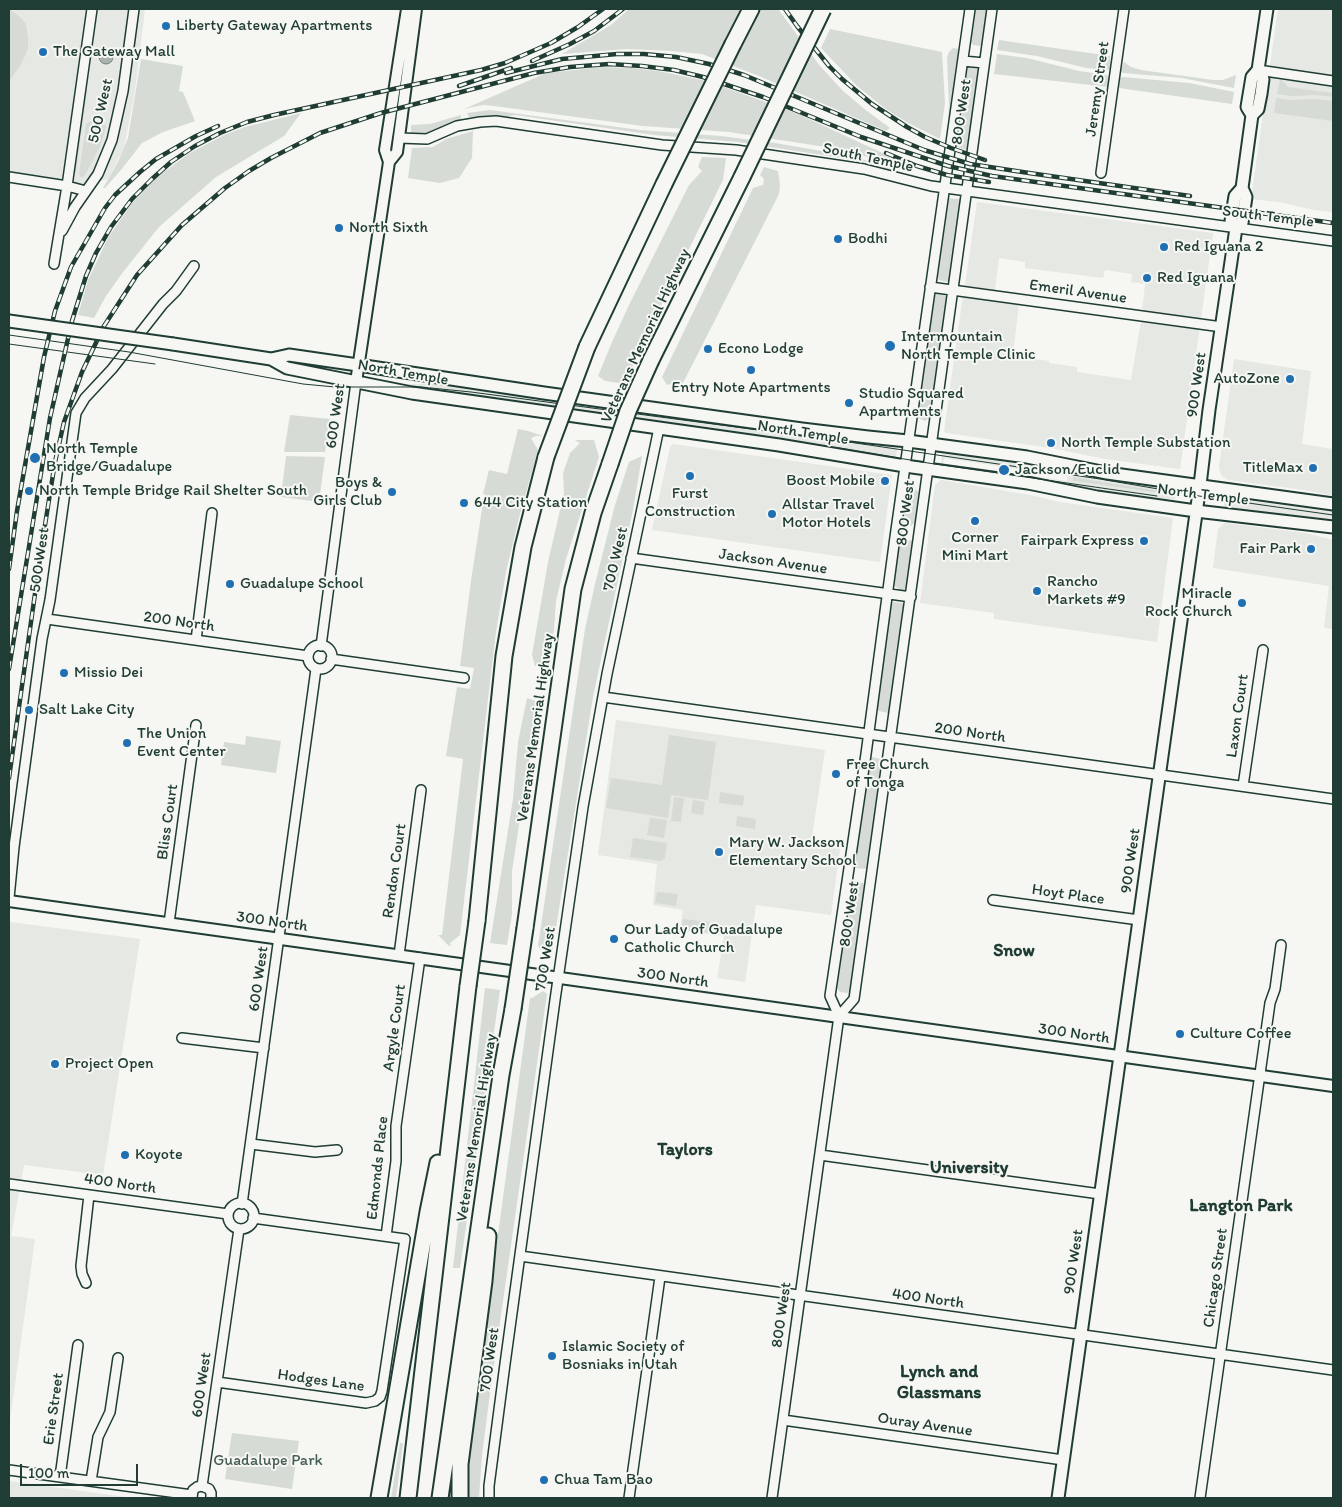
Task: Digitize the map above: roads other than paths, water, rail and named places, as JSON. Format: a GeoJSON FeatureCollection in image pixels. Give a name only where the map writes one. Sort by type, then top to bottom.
{"type":"FeatureCollection","features":[{"type":"Feature","properties":{"kind":"highway","name":"Veterans Memorial Highway"},"geometry":{"type":"LineString","coordinates":[[408,1498],[458,1064],[477,921],[504,656],[522,547],[546,457],[587,347],[664,184],[734,44],[749,9]]}},
{"type":"Feature","properties":{"kind":"highway","name":"Veterans Memorial Highway"},"geometry":{"type":"LineString","coordinates":[[440,1498],[501,1075],[525,928],[573,589],[593,513],[628,411],[651,360],[823,9]]}},
{"type":"Feature","properties":{"kind":"highway"},"geometry":{"type":"LineString","coordinates":[[379,1498],[428,1212],[458,1064]]}},
{"type":"Feature","properties":{"kind":"highway"},"geometry":{"type":"LineString","coordinates":[[460,1498],[460,1464],[484,1281],[501,1075]]}},
{"type":"Feature","properties":{"kind":"main road","name":"900 West"},"geometry":{"type":"LineString","coordinates":[[1058,1498],[1236,228],[1232,221],[1235,196],[1242,188],[1252,115],[1247,107],[1252,77],[1258,70],[1267,9]]}},
{"type":"Feature","properties":{"kind":"main road","name":"North Temple"},"geometry":{"type":"LineString","coordinates":[[9,321],[271,359],[287,368],[412,393],[779,445],[1028,484],[1096,497],[1196,511],[1333,526]]}},
{"type":"Feature","properties":{"kind":"main road","name":"North Temple"},"geometry":{"type":"LineString","coordinates":[[271,359],[289,355],[785,427],[1027,457],[1107,473],[1333,504]]}},
{"type":"Feature","properties":{"kind":"street","name":"500 West"},"geometry":{"type":"LineString","coordinates":[[54,264],[92,9]]}},
{"type":"Feature","properties":{"kind":"street","name":"500 West"},"geometry":{"type":"LineString","coordinates":[[59,238],[75,207],[98,174],[108,153],[116,127],[134,9]]}},
{"type":"Feature","properties":{"kind":"street","name":"600 West"},"geometry":{"type":"LineString","coordinates":[[389,162],[384,150],[407,9]]}},
{"type":"Feature","properties":{"kind":"street","name":"600 West"},"geometry":{"type":"LineString","coordinates":[[320,646],[358,365],[389,162],[397,152],[416,9]]}},
{"type":"Feature","properties":{"kind":"street","name":"800 West"},"geometry":{"type":"LineString","coordinates":[[772,1498],[839,1016],[830,996],[869,734],[908,441],[970,9]]}},
{"type":"Feature","properties":{"kind":"street","name":"800 West"},"geometry":{"type":"LineString","coordinates":[[839,1016],[854,999],[992,9]]}},
{"type":"Feature","properties":{"kind":"street","name":"Jeremy Street"},"geometry":{"type":"LineString","coordinates":[[1102,173],[1124,9]]}},
{"type":"Feature","properties":{"kind":"street"},"geometry":{"type":"LineString","coordinates":[[963,61],[984,63]]}},
{"type":"Feature","properties":{"kind":"street"},"geometry":{"type":"LineString","coordinates":[[1258,70],[1333,80]]}},
{"type":"Feature","properties":{"kind":"street","name":"South Temple"},"geometry":{"type":"LineString","coordinates":[[399,138],[426,139],[465,124],[496,122],[662,145],[722,149],[793,158],[864,169],[945,188],[1333,241]]}},
{"type":"Feature","properties":{"kind":"street"},"geometry":{"type":"LineString","coordinates":[[9,177],[67,186],[86,191]]}},
{"type":"Feature","properties":{"kind":"street","name":"500 West"},"geometry":{"type":"LineString","coordinates":[[9,900],[14,847],[42,639],[47,619],[76,413],[85,398],[112,369],[194,266]]}},
{"type":"Feature","properties":{"kind":"street","name":"Emeril Avenue"},"geometry":{"type":"LineString","coordinates":[[930,287],[1222,327]]}},
{"type":"Feature","properties":{"kind":"street","name":"700 West"},"geometry":{"type":"LineString","coordinates":[[489,1498],[489,1486],[520,1256],[584,807],[603,697],[659,428]]}},
{"type":"Feature","properties":{"kind":"street"},"geometry":{"type":"LineString","coordinates":[[196,640],[212,513]]}},
{"type":"Feature","properties":{"kind":"street","name":"Jackson Avenue"},"geometry":{"type":"LineString","coordinates":[[631,558],[911,597]]}},
{"type":"Feature","properties":{"kind":"street","name":"200 North"},"geometry":{"type":"LineString","coordinates":[[47,619],[308,656]]}},
{"type":"Feature","properties":{"kind":"street"},"geometry":{"type":"LineString","coordinates":[[320,646],[328,650],[331,659],[325,668],[316,669],[309,662],[308,656],[313,647],[320,646]]}},
{"type":"Feature","properties":{"kind":"street","name":"Laxon Court"},"geometry":{"type":"LineString","coordinates":[[1243,786],[1263,650]]}},
{"type":"Feature","properties":{"kind":"street"},"geometry":{"type":"LineString","coordinates":[[331,659],[464,678]]}},
{"type":"Feature","properties":{"kind":"street","name":"600 West"},"geometry":{"type":"LineString","coordinates":[[242,1204],[316,669]]}},
{"type":"Feature","properties":{"kind":"street","name":"200 North"},"geometry":{"type":"LineString","coordinates":[[603,697],[1333,799]]}},
{"type":"Feature","properties":{"kind":"street","name":"Bliss Court"},"geometry":{"type":"LineString","coordinates":[[169,923],[196,725]]}},
{"type":"Feature","properties":{"kind":"street","name":"Rendon Court"},"geometry":{"type":"LineString","coordinates":[[399,955],[421,790]]}},
{"type":"Feature","properties":{"kind":"street","name":"300 North"},"geometry":{"type":"LineString","coordinates":[[9,900],[1333,1086]]}},
{"type":"Feature","properties":{"kind":"street","name":"Hoyt Place"},"geometry":{"type":"LineString","coordinates":[[993,900],[1139,920]]}},
{"type":"Feature","properties":{"kind":"street","name":"Chicago Street"},"geometry":{"type":"LineString","coordinates":[[1200,1498],[1270,1003],[1275,989],[1281,945]]}},
{"type":"Feature","properties":{"kind":"street","name":"Argyle Court"},"geometry":{"type":"LineString","coordinates":[[400,1102],[420,958]]}},
{"type":"Feature","properties":{"kind":"street"},"geometry":{"type":"LineString","coordinates":[[182,1038],[264,1048]]}},
{"type":"Feature","properties":{"kind":"street","name":"Edmonds Place"},"geometry":{"type":"LineString","coordinates":[[386,1236],[396,1161],[396,1132],[400,1102]]}},
{"type":"Feature","properties":{"kind":"street"},"geometry":{"type":"LineString","coordinates":[[251,1144],[315,1152],[337,1150]]}},
{"type":"Feature","properties":{"kind":"street"},"geometry":{"type":"LineString","coordinates":[[820,1155],[1100,1194]]}},
{"type":"Feature","properties":{"kind":"street","name":"400 North"},"geometry":{"type":"LineString","coordinates":[[9,1184],[228,1214]]}},
{"type":"Feature","properties":{"kind":"street"},"geometry":{"type":"LineString","coordinates":[[86,1283],[80,1266],[89,1195]]}},
{"type":"Feature","properties":{"kind":"street"},"geometry":{"type":"LineString","coordinates":[[242,1204],[251,1209],[253,1218],[248,1227],[238,1229],[230,1224],[228,1214],[233,1206],[242,1204]]}},
{"type":"Feature","properties":{"kind":"street"},"geometry":{"type":"LineString","coordinates":[[253,1218],[386,1236]]}},
{"type":"Feature","properties":{"kind":"street","name":"600 West"},"geometry":{"type":"LineString","coordinates":[[202,1486],[238,1229]]}},
{"type":"Feature","properties":{"kind":"street","name":"Hodges Lane"},"geometry":{"type":"LineString","coordinates":[[217,1382],[366,1403],[376,1401],[382,1391],[405,1239],[386,1236]]}},
{"type":"Feature","properties":{"kind":"street","name":"400 North"},"geometry":{"type":"LineString","coordinates":[[520,1256],[1333,1370]]}},
{"type":"Feature","properties":{"kind":"street"},"geometry":{"type":"LineString","coordinates":[[629,1498],[660,1277]]}},
{"type":"Feature","properties":{"kind":"street","name":"Erie Street"},"geometry":{"type":"LineString","coordinates":[[60,1477],[78,1345]]}},
{"type":"Feature","properties":{"kind":"street"},"geometry":{"type":"LineString","coordinates":[[91,1481],[98,1437],[110,1412],[118,1358]]}},
{"type":"Feature","properties":{"kind":"street","name":"Ouray Avenue"},"geometry":{"type":"LineString","coordinates":[[783,1420],[1063,1460]]}},
{"type":"Feature","properties":{"kind":"street"},"geometry":{"type":"LineString","coordinates":[[9,1470],[192,1497],[195,1488],[202,1486],[209,1489],[212,1498]]}},
{"type":"Feature","properties":{"kind":"tram line"},"geometry":{"type":"LineString","coordinates":[[9,335],[129,352],[303,384],[335,387],[421,387],[471,392],[842,441],[1333,515]]}},
{"type":"Feature","properties":{"kind":"tram line"},"geometry":{"type":"LineString","coordinates":[[9,344],[155,364]]}},
{"type":"Feature","properties":{"kind":"tram line"},"geometry":{"type":"LineString","coordinates":[[839,448],[928,463],[1157,496]]}},
{"type":"Feature","properties":{"kind":"railway"},"geometry":{"type":"LineString","coordinates":[[9,669],[50,418],[72,321],[86,276],[96,253],[111,227],[132,199],[171,162],[195,146],[247,122],[505,63],[551,43],[603,9]]}},
{"type":"Feature","properties":{"kind":"railway"},"geometry":{"type":"LineString","coordinates":[[532,61],[594,31],[623,9]]}},
{"type":"Feature","properties":{"kind":"railway"},"geometry":{"type":"LineString","coordinates":[[785,9],[829,66],[872,104],[925,137],[985,160]]}},
{"type":"Feature","properties":{"kind":"railway"},"geometry":{"type":"LineString","coordinates":[[506,73],[562,59],[617,54],[676,57],[709,64],[744,75],[924,150],[970,164],[1190,196]]}},
{"type":"Feature","properties":{"kind":"railway"},"geometry":{"type":"LineString","coordinates":[[9,778],[55,462],[64,422],[82,372],[104,326],[137,275],[182,225],[225,188],[249,171],[320,133],[381,113],[534,73],[570,67],[609,64],[642,66],[674,70],[703,77],[763,97],[861,137],[948,166],[992,176],[1333,223]]}},
{"type":"Feature","properties":{"kind":"railway"},"geometry":{"type":"LineString","coordinates":[[459,86],[511,68]]}},
{"type":"Feature","properties":{"kind":"railway"},"geometry":{"type":"LineString","coordinates":[[9,569],[17,511],[44,357],[55,311],[71,267],[105,208],[115,195],[156,159],[196,136],[218,126]]}},
{"type":"Feature","properties":{"kind":"railway"},"geometry":{"type":"LineString","coordinates":[[886,153],[917,166],[947,175],[989,182]]}},
{"type":"Feature","properties":{"kind":"place","name":"Liberty Gateway Apartments"},"geometry":{"type":"Point","coordinates":[166,26]}},
{"type":"Feature","properties":{"kind":"place","name":"The Gateway Mall"},"geometry":{"type":"Point","coordinates":[43,52]}},
{"type":"Feature","properties":{"kind":"place","name":"North Sixth"},"geometry":{"type":"Point","coordinates":[339,228]}},
{"type":"Feature","properties":{"kind":"place","name":"Bodhi"},"geometry":{"type":"Point","coordinates":[838,239]}},
{"type":"Feature","properties":{"kind":"place","name":"Red Iguana 2"},"geometry":{"type":"Point","coordinates":[1164,247]}},
{"type":"Feature","properties":{"kind":"place","name":"Red Iguana"},"geometry":{"type":"Point","coordinates":[1147,278]}},
{"type":"Feature","properties":{"kind":"place","name":"Intermountain North Temple Clinic"},"geometry":{"type":"Point","coordinates":[890,346]}},
{"type":"Feature","properties":{"kind":"place","name":"Econo Lodge"},"geometry":{"type":"Point","coordinates":[708,349]}},
{"type":"Feature","properties":{"kind":"place","name":"Entry Note Apartments"},"geometry":{"type":"Point","coordinates":[751,370]}},
{"type":"Feature","properties":{"kind":"place","name":"AutoZone"},"geometry":{"type":"Point","coordinates":[1290,379]}},
{"type":"Feature","properties":{"kind":"place","name":"Studio Squared Apartments"},"geometry":{"type":"Point","coordinates":[849,403]}},
{"type":"Feature","properties":{"kind":"place","name":"North Temple Substation"},"geometry":{"type":"Point","coordinates":[1051,443]}},
{"type":"Feature","properties":{"kind":"place","name":"North Temple Bridge/Guadalupe"},"geometry":{"type":"Point","coordinates":[35,458]}},
{"type":"Feature","properties":{"kind":"place","name":"TitleMax"},"geometry":{"type":"Point","coordinates":[1313,468]}},
{"type":"Feature","properties":{"kind":"place","name":"Jackson/Euclid"},"geometry":{"type":"Point","coordinates":[1004,470]}},
{"type":"Feature","properties":{"kind":"place","name":"Furst Construction"},"geometry":{"type":"Point","coordinates":[690,476]}},
{"type":"Feature","properties":{"kind":"place","name":"Boost Mobile"},"geometry":{"type":"Point","coordinates":[885,481]}},
{"type":"Feature","properties":{"kind":"place","name":"North Temple Bridge Rail Shelter South"},"geometry":{"type":"Point","coordinates":[29,491]}},
{"type":"Feature","properties":{"kind":"place","name":"Boys & Girls Club"},"geometry":{"type":"Point","coordinates":[392,492]}},
{"type":"Feature","properties":{"kind":"place","name":"644 City Station"},"geometry":{"type":"Point","coordinates":[464,503]}},
{"type":"Feature","properties":{"kind":"place","name":"Allstar Travel Motor Hotels"},"geometry":{"type":"Point","coordinates":[772,514]}},
{"type":"Feature","properties":{"kind":"place","name":"Corner Mini Mart"},"geometry":{"type":"Point","coordinates":[975,521]}},
{"type":"Feature","properties":{"kind":"place","name":"Fairpark Express"},"geometry":{"type":"Point","coordinates":[1144,541]}},
{"type":"Feature","properties":{"kind":"place","name":"Fair Park"},"geometry":{"type":"Point","coordinates":[1311,549]}},
{"type":"Feature","properties":{"kind":"place","name":"Guadalupe School"},"geometry":{"type":"Point","coordinates":[230,584]}},
{"type":"Feature","properties":{"kind":"place","name":"Rancho Markets #9"},"geometry":{"type":"Point","coordinates":[1037,591]}},
{"type":"Feature","properties":{"kind":"place","name":"Miracle Rock Church"},"geometry":{"type":"Point","coordinates":[1242,603]}},
{"type":"Feature","properties":{"kind":"place","name":"Missio Dei"},"geometry":{"type":"Point","coordinates":[64,673]}},
{"type":"Feature","properties":{"kind":"place","name":"Salt Lake City"},"geometry":{"type":"Point","coordinates":[29,710]}},
{"type":"Feature","properties":{"kind":"place","name":"The Union Event Center"},"geometry":{"type":"Point","coordinates":[127,743]}},
{"type":"Feature","properties":{"kind":"place","name":"Free Church of Tonga"},"geometry":{"type":"Point","coordinates":[836,774]}},
{"type":"Feature","properties":{"kind":"place","name":"Mary W. Jackson Elementary School"},"geometry":{"type":"Point","coordinates":[719,852]}},
{"type":"Feature","properties":{"kind":"place","name":"Our Lady of Guadalupe Catholic Church"},"geometry":{"type":"Point","coordinates":[614,939]}},
{"type":"Feature","properties":{"kind":"place","name":"Culture Coffee"},"geometry":{"type":"Point","coordinates":[1180,1034]}},
{"type":"Feature","properties":{"kind":"place","name":"Project Open"},"geometry":{"type":"Point","coordinates":[55,1064]}},
{"type":"Feature","properties":{"kind":"place","name":"Koyote"},"geometry":{"type":"Point","coordinates":[125,1155]}},
{"type":"Feature","properties":{"kind":"place","name":"Islamic Society of Bosniaks in Utah"},"geometry":{"type":"Point","coordinates":[552,1356]}},
{"type":"Feature","properties":{"kind":"place","name":"Chua Tam Bao"},"geometry":{"type":"Point","coordinates":[544,1480]}},
{"type":"Feature","properties":{"kind":"district","name":"Snow"},"geometry":{"type":"Point","coordinates":[1014,951]}},
{"type":"Feature","properties":{"kind":"district","name":"Taylors"},"geometry":{"type":"Point","coordinates":[685,1150]}},
{"type":"Feature","properties":{"kind":"district","name":"University"},"geometry":{"type":"Point","coordinates":[969,1168]}},
{"type":"Feature","properties":{"kind":"district","name":"Langton Park"},"geometry":{"type":"Point","coordinates":[1241,1206]}},
{"type":"Feature","properties":{"kind":"district","name":"Lynch and Glassmans"},"geometry":{"type":"Point","coordinates":[939,1382]}},
{"type":"Feature","properties":{"kind":"park label","name":"Guadalupe Park"},"geometry":{"type":"Point","coordinates":[268,1461]}}]}
